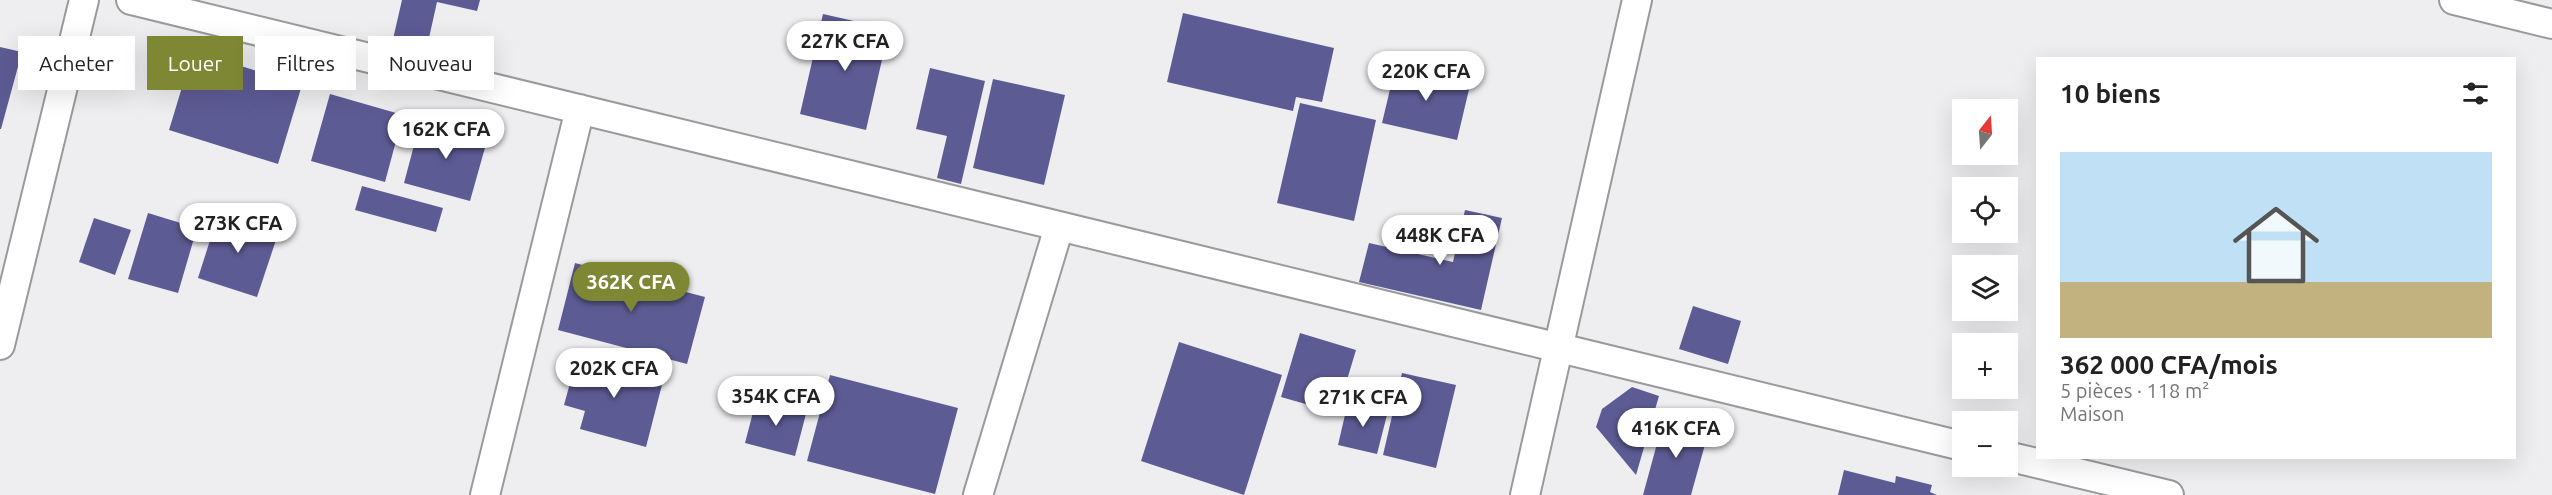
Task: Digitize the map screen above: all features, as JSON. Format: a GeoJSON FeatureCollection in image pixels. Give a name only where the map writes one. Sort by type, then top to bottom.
{"type":"FeatureCollection","features":[{"type":"Feature","properties":{"kind":"street"},"geometry":{"type":"LineString","coordinates":[[0,345],[84,0]]}},
{"type":"Feature","properties":{"kind":"street"},"geometry":{"type":"LineString","coordinates":[[131,0],[1952,444]]}},
{"type":"Feature","properties":{"kind":"street"},"geometry":{"type":"LineString","coordinates":[[1525,495],[1637,0]]}},
{"type":"Feature","properties":{"kind":"street"},"geometry":{"type":"LineString","coordinates":[[2454,0],[2552,24]]}},
{"type":"Feature","properties":{"kind":"street"},"geometry":{"type":"LineString","coordinates":[[485,495],[580,109]]}},
{"type":"Feature","properties":{"kind":"street"},"geometry":{"type":"LineString","coordinates":[[978,495],[1059,227]]}},
{"type":"Feature","properties":{"kind":"street"},"geometry":{"type":"LineString","coordinates":[[2018,459],[2169,495]]}},
{"type":"Feature","properties":{"kind":"building"},"geometry":{"type":"Polygon","coordinates":[[[402,0],[480,0],[477,11],[437,2],[429,36],[394,36],[402,0]]]}},
{"type":"Feature","properties":{"kind":"building"},"geometry":{"type":"Polygon","coordinates":[[[1183,13],[1334,48],[1322,102],[1296,97],[1293,111],[1167,82],[1183,13]]]}},
{"type":"Feature","properties":{"kind":"building"},"geometry":{"type":"Polygon","coordinates":[[[823,14],[889,29],[866,130],[800,114],[823,14]]]}},
{"type":"Feature","properties":{"kind":"building"},"geometry":{"type":"Polygon","coordinates":[[[0,47],[18,51],[18,67],[0,129],[0,47]]]}},
{"type":"Feature","properties":{"kind":"building"},"geometry":{"type":"Polygon","coordinates":[[[1396,64],[1471,81],[1457,140],[1382,123],[1396,64]]]}},
{"type":"Feature","properties":{"kind":"building"},"geometry":{"type":"Polygon","coordinates":[[[243,67],[255,70],[255,90],[300,90],[278,164],[169,130],[181,90],[243,90],[243,67]]]}},
{"type":"Feature","properties":{"kind":"building"},"geometry":{"type":"Polygon","coordinates":[[[930,68],[985,81],[961,184],[937,178],[947,136],[916,129],[930,68]]]}},
{"type":"Feature","properties":{"kind":"building"},"geometry":{"type":"Polygon","coordinates":[[[993,79],[1065,95],[1044,185],[973,168],[993,79]]]}},
{"type":"Feature","properties":{"kind":"building"},"geometry":{"type":"Polygon","coordinates":[[[330,94],[403,115],[385,182],[311,161],[330,94]]]}},
{"type":"Feature","properties":{"kind":"building"},"geometry":{"type":"Polygon","coordinates":[[[1300,103],[1376,120],[1354,221],[1277,203],[1300,103]]]}},
{"type":"Feature","properties":{"kind":"building"},"geometry":{"type":"Polygon","coordinates":[[[421,119],[488,137],[470,201],[404,183],[421,119]]]}},
{"type":"Feature","properties":{"kind":"building"},"geometry":{"type":"Polygon","coordinates":[[[362,186],[443,208],[436,232],[355,210],[362,186]]]}},
{"type":"Feature","properties":{"kind":"building"},"geometry":{"type":"Polygon","coordinates":[[[1465,210],[1502,218],[1481,310],[1359,282],[1369,243],[1453,262],[1465,210]]]}},
{"type":"Feature","properties":{"kind":"building"},"geometry":{"type":"Polygon","coordinates":[[[219,212],[279,231],[257,297],[198,278],[219,212]]]}},
{"type":"Feature","properties":{"kind":"building"},"geometry":{"type":"Polygon","coordinates":[[[148,213],[197,228],[178,293],[128,279],[148,213]]]}},
{"type":"Feature","properties":{"kind":"building"},"geometry":{"type":"Polygon","coordinates":[[[94,218],[131,230],[115,275],[79,262],[94,218]]]}},
{"type":"Feature","properties":{"kind":"building"},"geometry":{"type":"Polygon","coordinates":[[[575,263],[705,297],[687,364],[558,330],[575,263]]]}},
{"type":"Feature","properties":{"kind":"building"},"geometry":{"type":"Polygon","coordinates":[[[1693,306],[1741,321],[1728,364],[1679,349],[1693,306]]]}},
{"type":"Feature","properties":{"kind":"building"},"geometry":{"type":"Polygon","coordinates":[[[1300,333],[1356,350],[1337,413],[1281,397],[1300,333]]]}},
{"type":"Feature","properties":{"kind":"building"},"geometry":{"type":"Polygon","coordinates":[[[1179,342],[1282,375],[1244,495],[1141,461],[1179,342]]]}},
{"type":"Feature","properties":{"kind":"building"},"geometry":{"type":"Polygon","coordinates":[[[578,354],[664,377],[646,447],[580,429],[585,411],[564,405],[578,354]]]}},
{"type":"Feature","properties":{"kind":"building"},"geometry":{"type":"Polygon","coordinates":[[[1402,373],[1456,385],[1436,468],[1383,455],[1402,373]]]}},
{"type":"Feature","properties":{"kind":"building"},"geometry":{"type":"Polygon","coordinates":[[[830,375],[958,408],[935,494],[807,461],[830,375]]]}},
{"type":"Feature","properties":{"kind":"building"},"geometry":{"type":"Polygon","coordinates":[[[1632,387],[1659,396],[1636,475],[1596,427],[1602,409],[1632,387]]]}},
{"type":"Feature","properties":{"kind":"building"},"geometry":{"type":"Polygon","coordinates":[[[757,397],[807,410],[795,456],[745,443],[757,397]]]}},
{"type":"Feature","properties":{"kind":"building"},"geometry":{"type":"Polygon","coordinates":[[[1348,402],[1388,411],[1377,454],[1338,445],[1348,402]]]}},
{"type":"Feature","properties":{"kind":"building"},"geometry":{"type":"Polygon","coordinates":[[[1664,418],[1709,430],[1691,495],[1643,495],[1664,418]]]}},
{"type":"Feature","properties":{"kind":"building"},"geometry":{"type":"Polygon","coordinates":[[[1844,470],[1895,483],[1896,476],[1932,485],[1930,492],[1937,495],[1838,495],[1844,470]]]}}]}
